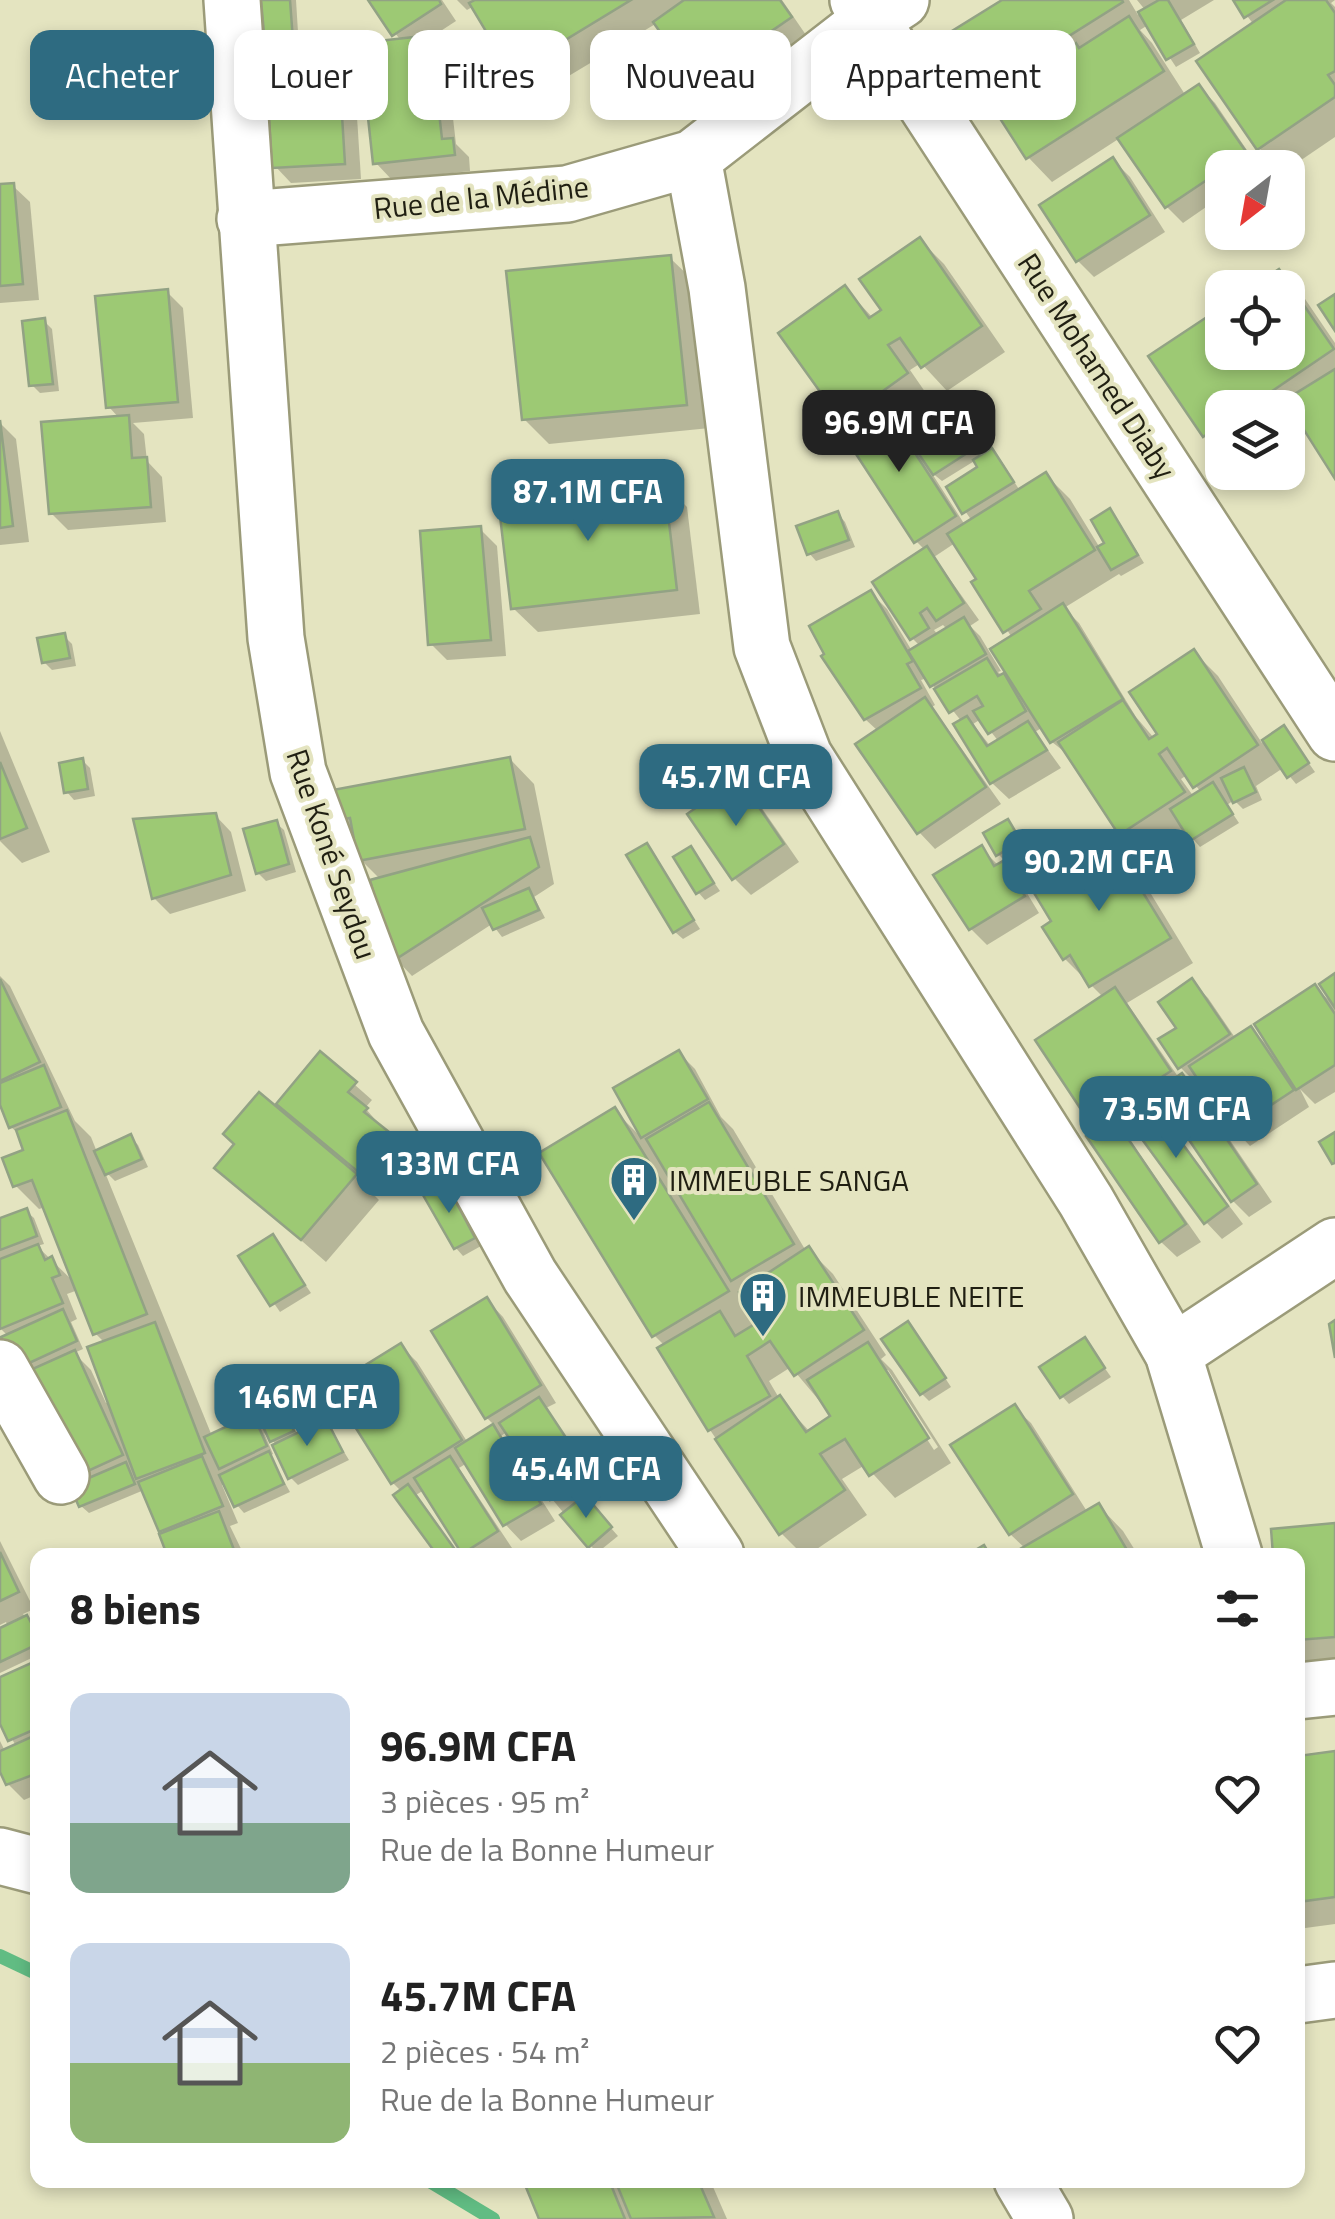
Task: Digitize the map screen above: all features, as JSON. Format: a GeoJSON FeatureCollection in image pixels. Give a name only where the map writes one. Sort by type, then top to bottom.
{"type":"FeatureCollection","features":[{"type":"Feature","properties":{"kind":"street","name":"Rue Koné Seydou"},"geometry":{"type":"LineString","coordinates":[[232,0],[276,638],[298,772],[396,1033],[530,1276],[711,1548]]}},
{"type":"Feature","properties":{"kind":"street","name":"Rue de la Médine"},"geometry":{"type":"LineString","coordinates":[[245,219],[567,194],[693,158],[877,6]]}},
{"type":"Feature","properties":{"kind":"street","name":"Rue Mohamed Diaby"},"geometry":{"type":"LineString","coordinates":[[877,6],[1335,733]]}},
{"type":"Feature","properties":{"kind":"street"},"geometry":{"type":"LineString","coordinates":[[693,158],[717,288],[762,646],[804,756],[1086,1202],[1173,1353],[1232,1548]]}},
{"type":"Feature","properties":{"kind":"street"},"geometry":{"type":"LineString","coordinates":[[1173,1353],[1335,1246]]}},
{"type":"Feature","properties":{"kind":"street"},"geometry":{"type":"LineString","coordinates":[[0,1368],[62,1476]]}},
{"type":"Feature","properties":{"kind":"street"},"geometry":{"type":"LineString","coordinates":[[1305,1689],[1335,1687]]}},
{"type":"Feature","properties":{"kind":"street"},"geometry":{"type":"LineString","coordinates":[[0,1856],[30,1864]]}},
{"type":"Feature","properties":{"kind":"street"},"geometry":{"type":"LineString","coordinates":[[1305,1994],[1335,1990]]}},
{"type":"Feature","properties":{"kind":"street"},"geometry":{"type":"LineString","coordinates":[[1027,2188],[1045,2219]]}},
{"type":"Feature","properties":{"kind":"building"},"geometry":{"type":"Polygon","coordinates":[[[261,0],[290,0],[292,30],[264,30],[261,0]]]}},
{"type":"Feature","properties":{"kind":"building"},"geometry":{"type":"Polygon","coordinates":[[[368,0],[439,0],[441,4],[392,36],[368,0]]]}},
{"type":"Feature","properties":{"kind":"building"},"geometry":{"type":"Polygon","coordinates":[[[631,0],[570,37],[570,30],[485,30],[469,3],[631,0]]]}},
{"type":"Feature","properties":{"kind":"building"},"geometry":{"type":"Polygon","coordinates":[[[684,0],[780,0],[792,17],[773,30],[659,30],[653,22],[684,0]]]}},
{"type":"Feature","properties":{"kind":"building"},"geometry":{"type":"Polygon","coordinates":[[[1002,0],[1123,2],[1076,32],[954,30],[1002,0]]]}},
{"type":"Feature","properties":{"kind":"building"},"geometry":{"type":"Polygon","coordinates":[[[1159,0],[1168,0],[1194,44],[1166,60],[1138,12],[1159,0]]]}},
{"type":"Feature","properties":{"kind":"building"},"geometry":{"type":"Polygon","coordinates":[[[1233,0],[1273,0],[1244,18],[1233,0]]]}},
{"type":"Feature","properties":{"kind":"building"},"geometry":{"type":"Polygon","coordinates":[[[1286,0],[1326,0],[1335,13],[1335,71],[1328,75],[1335,85],[1335,97],[1257,150],[1196,61],[1286,0]]]}},
{"type":"Feature","properties":{"kind":"building"},"geometry":{"type":"Polygon","coordinates":[[[1129,16],[1164,71],[1026,159],[1001,120],[1076,120],[1076,43],[1079,48],[1129,16]]]}},
{"type":"Feature","properties":{"kind":"building"},"geometry":{"type":"Polygon","coordinates":[[[408,38],[408,120],[440,120],[442,139],[453,138],[455,155],[373,164],[368,120],[388,120],[388,40],[408,38]]]}},
{"type":"Feature","properties":{"kind":"building"},"geometry":{"type":"Polygon","coordinates":[[[1199,84],[1245,150],[1205,150],[1205,181],[1165,208],[1117,138],[1199,84]]]}},
{"type":"Feature","properties":{"kind":"building"},"geometry":{"type":"Polygon","coordinates":[[[269,120],[342,120],[345,164],[272,168],[269,120]]]}},
{"type":"Feature","properties":{"kind":"building"},"geometry":{"type":"Polygon","coordinates":[[[1113,157],[1150,215],[1076,262],[1039,205],[1113,157]]]}},
{"type":"Feature","properties":{"kind":"building"},"geometry":{"type":"Polygon","coordinates":[[[14,183],[23,284],[0,286],[0,184],[14,183]]]}},
{"type":"Feature","properties":{"kind":"building"},"geometry":{"type":"Polygon","coordinates":[[[920,237],[982,326],[921,368],[900,338],[888,345],[908,373],[841,421],[778,333],[845,285],[869,318],[881,310],[859,279],[920,237]]]}},
{"type":"Feature","properties":{"kind":"building"},"geometry":{"type":"Polygon","coordinates":[[[671,255],[687,405],[522,420],[506,271],[671,255]]]}},
{"type":"Feature","properties":{"kind":"building"},"geometry":{"type":"Polygon","coordinates":[[[168,289],[178,402],[106,408],[95,296],[168,289]]]}},
{"type":"Feature","properties":{"kind":"building"},"geometry":{"type":"Polygon","coordinates":[[[1335,294],[1335,331],[1318,305],[1335,294]]]}},
{"type":"Feature","properties":{"kind":"building"},"geometry":{"type":"Polygon","coordinates":[[[1305,307],[1334,349],[1305,369],[1305,307]]]}},
{"type":"Feature","properties":{"kind":"building"},"geometry":{"type":"Polygon","coordinates":[[[45,318],[53,384],[29,386],[22,321],[45,318]]]}},
{"type":"Feature","properties":{"kind":"building"},"geometry":{"type":"Polygon","coordinates":[[[1205,318],[1205,370],[1303,370],[1274,390],[1205,390],[1203,437],[1148,356],[1205,318]]]}},
{"type":"Feature","properties":{"kind":"building"},"geometry":{"type":"Polygon","coordinates":[[[1335,369],[1335,479],[1305,432],[1305,390],[1301,390],[1335,369]]]}},
{"type":"Feature","properties":{"kind":"building"},"geometry":{"type":"Polygon","coordinates":[[[885,407],[956,516],[914,543],[843,434],[885,407]]]}},
{"type":"Feature","properties":{"kind":"building"},"geometry":{"type":"Polygon","coordinates":[[[129,415],[132,458],[147,457],[151,507],[49,514],[41,422],[129,415]]]}},
{"type":"Feature","properties":{"kind":"building"},"geometry":{"type":"Polygon","coordinates":[[[966,418],[983,443],[933,475],[916,450],[966,418]]]}},
{"type":"Feature","properties":{"kind":"building"},"geometry":{"type":"Polygon","coordinates":[[[0,420],[13,526],[0,528],[0,420]]]}},
{"type":"Feature","properties":{"kind":"building"},"geometry":{"type":"Polygon","coordinates":[[[992,448],[1014,482],[962,514],[946,487],[977,467],[973,460],[992,448]]]}},
{"type":"Feature","properties":{"kind":"building"},"geometry":{"type":"Polygon","coordinates":[[[1046,472],[1095,550],[1029,591],[1041,609],[1003,633],[971,582],[976,579],[947,534],[1046,472]]]}},
{"type":"Feature","properties":{"kind":"building"},"geometry":{"type":"Polygon","coordinates":[[[664,480],[677,590],[511,609],[498,499],[664,480]]]}},
{"type":"Feature","properties":{"kind":"building"},"geometry":{"type":"Polygon","coordinates":[[[1110,508],[1138,555],[1111,570],[1097,547],[1104,543],[1091,520],[1110,508]]]}},
{"type":"Feature","properties":{"kind":"building"},"geometry":{"type":"Polygon","coordinates":[[[838,511],[849,540],[807,555],[796,526],[838,511]]]}},
{"type":"Feature","properties":{"kind":"building"},"geometry":{"type":"Polygon","coordinates":[[[481,526],[491,640],[428,645],[420,531],[481,526]]]}},
{"type":"Feature","properties":{"kind":"building"},"geometry":{"type":"Polygon","coordinates":[[[927,546],[964,603],[936,621],[927,608],[920,613],[929,628],[910,640],[872,582],[927,546]]]}},
{"type":"Feature","properties":{"kind":"building"},"geometry":{"type":"Polygon","coordinates":[[[871,590],[913,661],[907,664],[921,688],[864,720],[821,656],[824,654],[809,626],[871,590]]]}},
{"type":"Feature","properties":{"kind":"building"},"geometry":{"type":"Polygon","coordinates":[[[1063,603],[1123,699],[1050,743],[990,649],[1063,603]]]}},
{"type":"Feature","properties":{"kind":"building"},"geometry":{"type":"Polygon","coordinates":[[[964,617],[986,654],[930,687],[908,651],[964,617]]]}},
{"type":"Feature","properties":{"kind":"building"},"geometry":{"type":"Polygon","coordinates":[[[65,633],[70,658],[42,663],[37,638],[65,633]]]}},
{"type":"Feature","properties":{"kind":"building"},"geometry":{"type":"Polygon","coordinates":[[[1194,649],[1258,745],[1193,788],[1167,748],[1159,754],[1185,792],[1119,835],[1058,742],[1123,700],[1149,739],[1157,734],[1129,692],[1194,649]]]}},
{"type":"Feature","properties":{"kind":"building"},"geometry":{"type":"Polygon","coordinates":[[[987,658],[998,676],[1004,673],[1026,711],[988,734],[973,711],[983,706],[977,696],[949,713],[934,689],[987,658]]]}},
{"type":"Feature","properties":{"kind":"building"},"geometry":{"type":"Polygon","coordinates":[[[925,697],[986,787],[917,834],[855,744],[925,697]]]}},
{"type":"Feature","properties":{"kind":"building"},"geometry":{"type":"Polygon","coordinates":[[[967,716],[987,746],[1028,721],[1047,750],[990,784],[953,724],[967,716]]]}},
{"type":"Feature","properties":{"kind":"building"},"geometry":{"type":"Polygon","coordinates":[[[1284,725],[1309,763],[1287,778],[1262,740],[1284,725]]]}},
{"type":"Feature","properties":{"kind":"building"},"geometry":{"type":"Polygon","coordinates":[[[510,757],[525,829],[358,861],[350,818],[339,820],[333,790],[510,757]]]}},
{"type":"Feature","properties":{"kind":"building"},"geometry":{"type":"Polygon","coordinates":[[[83,758],[88,789],[64,793],[59,763],[83,758]]]}},
{"type":"Feature","properties":{"kind":"building"},"geometry":{"type":"Polygon","coordinates":[[[0,762],[27,828],[0,839],[0,762]]]}},
{"type":"Feature","properties":{"kind":"building"},"geometry":{"type":"Polygon","coordinates":[[[1244,767],[1256,792],[1233,803],[1221,778],[1244,767]]]}},
{"type":"Feature","properties":{"kind":"building"},"geometry":{"type":"Polygon","coordinates":[[[739,778],[784,844],[732,880],[687,814],[739,778]]]}},
{"type":"Feature","properties":{"kind":"building"},"geometry":{"type":"Polygon","coordinates":[[[1213,782],[1233,814],[1190,841],[1170,809],[1213,782]]]}},
{"type":"Feature","properties":{"kind":"building"},"geometry":{"type":"Polygon","coordinates":[[[216,813],[231,875],[152,899],[133,819],[216,813]]]}},
{"type":"Feature","properties":{"kind":"building"},"geometry":{"type":"Polygon","coordinates":[[[1008,819],[1021,841],[996,856],[983,833],[1008,819]]]}},
{"type":"Feature","properties":{"kind":"building"},"geometry":{"type":"Polygon","coordinates":[[[277,820],[289,864],[256,874],[243,829],[277,820]]]}},
{"type":"Feature","properties":{"kind":"building"},"geometry":{"type":"Polygon","coordinates":[[[530,837],[539,867],[393,961],[370,880],[530,837]]]}},
{"type":"Feature","properties":{"kind":"building"},"geometry":{"type":"Polygon","coordinates":[[[1110,839],[1171,938],[1089,987],[1070,955],[1063,960],[1042,927],[1051,921],[1031,888],[1110,839]]]}},
{"type":"Feature","properties":{"kind":"building"},"geometry":{"type":"Polygon","coordinates":[[[647,843],[694,920],[673,933],[626,855],[647,843]]]}},
{"type":"Feature","properties":{"kind":"building"},"geometry":{"type":"Polygon","coordinates":[[[982,845],[994,866],[1003,861],[1025,896],[969,930],[933,875],[982,845]]]}},
{"type":"Feature","properties":{"kind":"building"},"geometry":{"type":"Polygon","coordinates":[[[691,846],[714,883],[696,894],[673,857],[691,846]]]}},
{"type":"Feature","properties":{"kind":"building"},"geometry":{"type":"Polygon","coordinates":[[[529,888],[539,910],[493,930],[482,908],[529,888]]]}},
{"type":"Feature","properties":{"kind":"building"},"geometry":{"type":"Polygon","coordinates":[[[1335,973],[1335,1008],[1319,984],[1335,973]]]}},
{"type":"Feature","properties":{"kind":"building"},"geometry":{"type":"Polygon","coordinates":[[[1192,978],[1230,1034],[1178,1069],[1158,1039],[1176,1028],[1158,1002],[1192,978]]]}},
{"type":"Feature","properties":{"kind":"building"},"geometry":{"type":"Polygon","coordinates":[[[0,979],[40,1062],[0,1081],[0,979]]]}},
{"type":"Feature","properties":{"kind":"building"},"geometry":{"type":"Polygon","coordinates":[[[1315,984],[1335,1014],[1335,1065],[1296,1090],[1254,1024],[1315,984]]]}},
{"type":"Feature","properties":{"kind":"building"},"geometry":{"type":"Polygon","coordinates":[[[1115,987],[1171,1071],[1090,1123],[1035,1040],[1115,987]]]}},
{"type":"Feature","properties":{"kind":"building"},"geometry":{"type":"Polygon","coordinates":[[[1251,1026],[1294,1090],[1232,1131],[1189,1066],[1251,1026]]]}},
{"type":"Feature","properties":{"kind":"building"},"geometry":{"type":"Polygon","coordinates":[[[679,1050],[708,1099],[641,1138],[613,1088],[679,1050]]]}},
{"type":"Feature","properties":{"kind":"building"},"geometry":{"type":"Polygon","coordinates":[[[320,1051],[357,1082],[348,1092],[368,1108],[364,1112],[389,1132],[357,1171],[276,1104],[320,1051]]]}},
{"type":"Feature","properties":{"kind":"building"},"geometry":{"type":"Polygon","coordinates":[[[44,1065],[61,1107],[9,1128],[0,1105],[0,1083],[44,1065]]]}},
{"type":"Feature","properties":{"kind":"building"},"geometry":{"type":"Polygon","coordinates":[[[1182,1073],[1257,1184],[1231,1202],[1156,1091],[1182,1073]]]}},
{"type":"Feature","properties":{"kind":"building"},"geometry":{"type":"Polygon","coordinates":[[[259,1092],[357,1174],[301,1240],[214,1168],[234,1144],[223,1134],[259,1092]]]}},
{"type":"Feature","properties":{"kind":"building"},"geometry":{"type":"Polygon","coordinates":[[[1149,1098],[1228,1206],[1204,1224],[1125,1116],[1149,1098]]]}},
{"type":"Feature","properties":{"kind":"building"},"geometry":{"type":"Polygon","coordinates":[[[709,1102],[794,1244],[731,1281],[646,1139],[709,1102]]]}},
{"type":"Feature","properties":{"kind":"building","name":"IMMEUBLE SANGA"},"geometry":{"type":"Polygon","coordinates":[[[615,1107],[729,1291],[652,1337],[539,1153],[615,1107]]]}},
{"type":"Feature","properties":{"kind":"building"},"geometry":{"type":"Polygon","coordinates":[[[67,1110],[147,1314],[93,1335],[32,1180],[13,1187],[2,1158],[23,1150],[16,1130],[67,1110]]]}},
{"type":"Feature","properties":{"kind":"building"},"geometry":{"type":"Polygon","coordinates":[[[1114,1118],[1186,1224],[1159,1243],[1086,1136],[1114,1118]]]}},
{"type":"Feature","properties":{"kind":"building"},"geometry":{"type":"Polygon","coordinates":[[[1335,1132],[1335,1163],[1332,1164],[1319,1142],[1335,1132]]]}},
{"type":"Feature","properties":{"kind":"building"},"geometry":{"type":"Polygon","coordinates":[[[131,1134],[142,1159],[105,1175],[94,1151],[131,1134]]]}},
{"type":"Feature","properties":{"kind":"building"},"geometry":{"type":"Polygon","coordinates":[[[446,1183],[475,1238],[454,1249],[423,1195],[446,1183]]]}},
{"type":"Feature","properties":{"kind":"building"},"geometry":{"type":"Polygon","coordinates":[[[27,1208],[37,1236],[0,1250],[0,1218],[27,1208]]]}},
{"type":"Feature","properties":{"kind":"building"},"geometry":{"type":"Polygon","coordinates":[[[273,1234],[305,1285],[270,1306],[238,1256],[273,1234]]]}},
{"type":"Feature","properties":{"kind":"building"},"geometry":{"type":"Polygon","coordinates":[[[38,1244],[45,1260],[52,1256],[60,1275],[52,1278],[63,1303],[0,1329],[0,1259],[38,1244]]]}},
{"type":"Feature","properties":{"kind":"building","name":"IMMEUBLE NEITE"},"geometry":{"type":"Polygon","coordinates":[[[809,1246],[864,1330],[794,1376],[770,1341],[747,1356],[770,1396],[708,1431],[657,1348],[720,1311],[735,1336],[758,1322],[739,1292],[809,1246]]]}},
{"type":"Feature","properties":{"kind":"building"},"geometry":{"type":"Polygon","coordinates":[[[487,1297],[541,1385],[485,1419],[431,1331],[487,1297]]]}},
{"type":"Feature","properties":{"kind":"building"},"geometry":{"type":"Polygon","coordinates":[[[63,1309],[77,1341],[16,1369],[1,1337],[63,1309]]]}},
{"type":"Feature","properties":{"kind":"building"},"geometry":{"type":"Polygon","coordinates":[[[1335,1320],[1335,1358],[1329,1324],[1335,1320]]]}},
{"type":"Feature","properties":{"kind":"building"},"geometry":{"type":"Polygon","coordinates":[[[908,1321],[946,1378],[920,1395],[881,1339],[908,1321]]]}},
{"type":"Feature","properties":{"kind":"building"},"geometry":{"type":"Polygon","coordinates":[[[155,1322],[205,1453],[136,1479],[87,1347],[155,1322]]]}},
{"type":"Feature","properties":{"kind":"building"},"geometry":{"type":"Polygon","coordinates":[[[1085,1337],[1105,1368],[1060,1398],[1039,1367],[1085,1337]]]}},
{"type":"Feature","properties":{"kind":"building"},"geometry":{"type":"Polygon","coordinates":[[[868,1342],[929,1438],[869,1476],[845,1439],[820,1454],[845,1490],[779,1535],[715,1439],[780,1395],[806,1432],[830,1416],[807,1380],[868,1342]]]}},
{"type":"Feature","properties":{"kind":"building"},"geometry":{"type":"Polygon","coordinates":[[[401,1343],[462,1440],[391,1484],[330,1387],[401,1343]]]}},
{"type":"Feature","properties":{"kind":"building"},"geometry":{"type":"Polygon","coordinates":[[[75,1350],[123,1455],[68,1480],[19,1375],[75,1350]]]}},
{"type":"Feature","properties":{"kind":"building"},"geometry":{"type":"Polygon","coordinates":[[[310,1384],[326,1413],[298,1428],[283,1399],[310,1384]]]}},
{"type":"Feature","properties":{"kind":"building"},"geometry":{"type":"Polygon","coordinates":[[[539,1397],[590,1474],[550,1500],[499,1423],[539,1397]]]}},
{"type":"Feature","properties":{"kind":"building"},"geometry":{"type":"Polygon","coordinates":[[[279,1401],[294,1431],[270,1442],[256,1411],[279,1401]]]}},
{"type":"Feature","properties":{"kind":"building"},"geometry":{"type":"Polygon","coordinates":[[[1015,1404],[1073,1494],[1009,1535],[950,1445],[1015,1404]]]}},
{"type":"Feature","properties":{"kind":"building"},"geometry":{"type":"Polygon","coordinates":[[[253,1414],[267,1446],[219,1469],[204,1437],[253,1414]]]}},
{"type":"Feature","properties":{"kind":"building"},"geometry":{"type":"Polygon","coordinates":[[[326,1419],[343,1452],[288,1479],[272,1445],[326,1419]]]}},
{"type":"Feature","properties":{"kind":"building"},"geometry":{"type":"Polygon","coordinates":[[[493,1424],[541,1504],[503,1526],[455,1448],[493,1424]]]}},
{"type":"Feature","properties":{"kind":"building"},"geometry":{"type":"Polygon","coordinates":[[[269,1451],[284,1484],[234,1507],[219,1475],[269,1451]]]}},
{"type":"Feature","properties":{"kind":"building"},"geometry":{"type":"Polygon","coordinates":[[[202,1456],[223,1506],[159,1532],[138,1482],[202,1456]]]}},
{"type":"Feature","properties":{"kind":"building"},"geometry":{"type":"Polygon","coordinates":[[[450,1456],[498,1531],[471,1548],[458,1548],[414,1478],[450,1456]]]}},
{"type":"Feature","properties":{"kind":"building"},"geometry":{"type":"Polygon","coordinates":[[[126,1462],[135,1484],[79,1507],[70,1486],[126,1462]]]}},
{"type":"Feature","properties":{"kind":"building"},"geometry":{"type":"Polygon","coordinates":[[[408,1484],[454,1548],[432,1548],[393,1495],[408,1484]]]}},
{"type":"Feature","properties":{"kind":"building"},"geometry":{"type":"Polygon","coordinates":[[[585,1495],[612,1527],[588,1548],[560,1515],[585,1495]]]}},
{"type":"Feature","properties":{"kind":"building"},"geometry":{"type":"Polygon","coordinates":[[[1099,1503],[1126,1548],[1022,1548],[1099,1503]]]}},
{"type":"Feature","properties":{"kind":"building"},"geometry":{"type":"Polygon","coordinates":[[[219,1511],[233,1548],[164,1548],[159,1534],[219,1511]]]}},
{"type":"Feature","properties":{"kind":"building"},"geometry":{"type":"Polygon","coordinates":[[[1335,1523],[1335,1637],[1305,1639],[1305,1548],[1272,1548],[1271,1529],[1335,1523]]]}},
{"type":"Feature","properties":{"kind":"building"},"geometry":{"type":"Polygon","coordinates":[[[0,1552],[19,1592],[0,1601],[0,1552]]]}},
{"type":"Feature","properties":{"kind":"building"},"geometry":{"type":"Polygon","coordinates":[[[27,1615],[30,1648],[0,1662],[0,1628],[27,1615]]]}},
{"type":"Feature","properties":{"kind":"building"},"geometry":{"type":"Polygon","coordinates":[[[30,1664],[30,1731],[8,1741],[0,1724],[0,1677],[30,1664]]]}},
{"type":"Feature","properties":{"kind":"building"},"geometry":{"type":"Polygon","coordinates":[[[30,1738],[30,1776],[6,1785],[0,1772],[0,1751],[30,1738]]]}},
{"type":"Feature","properties":{"kind":"building"},"geometry":{"type":"Polygon","coordinates":[[[1335,1751],[1335,1897],[1305,1901],[1305,1755],[1335,1751]]]}},
{"type":"Feature","properties":{"kind":"building"},"geometry":{"type":"Polygon","coordinates":[[[526,2188],[612,2188],[625,2219],[539,2219],[526,2188]]]}},
{"type":"Feature","properties":{"kind":"building"},"geometry":{"type":"Polygon","coordinates":[[[618,2188],[701,2188],[714,2217],[631,2219],[618,2188]]]}},
{"type":"Feature","properties":{"kind":"waterway"},"geometry":{"type":"LineString","coordinates":[[0,1956],[30,1970]]}},
{"type":"Feature","properties":{"kind":"waterway"},"geometry":{"type":"LineString","coordinates":[[441,2188],[493,2219]]}},
{"type":"Feature","properties":{"kind":"place","name":"IMMEUBLE SANGA"},"geometry":{"type":"Point","coordinates":[634,1222]}},
{"type":"Feature","properties":{"kind":"place","name":"IMMEUBLE NEITE"},"geometry":{"type":"Point","coordinates":[763,1338]}}]}
